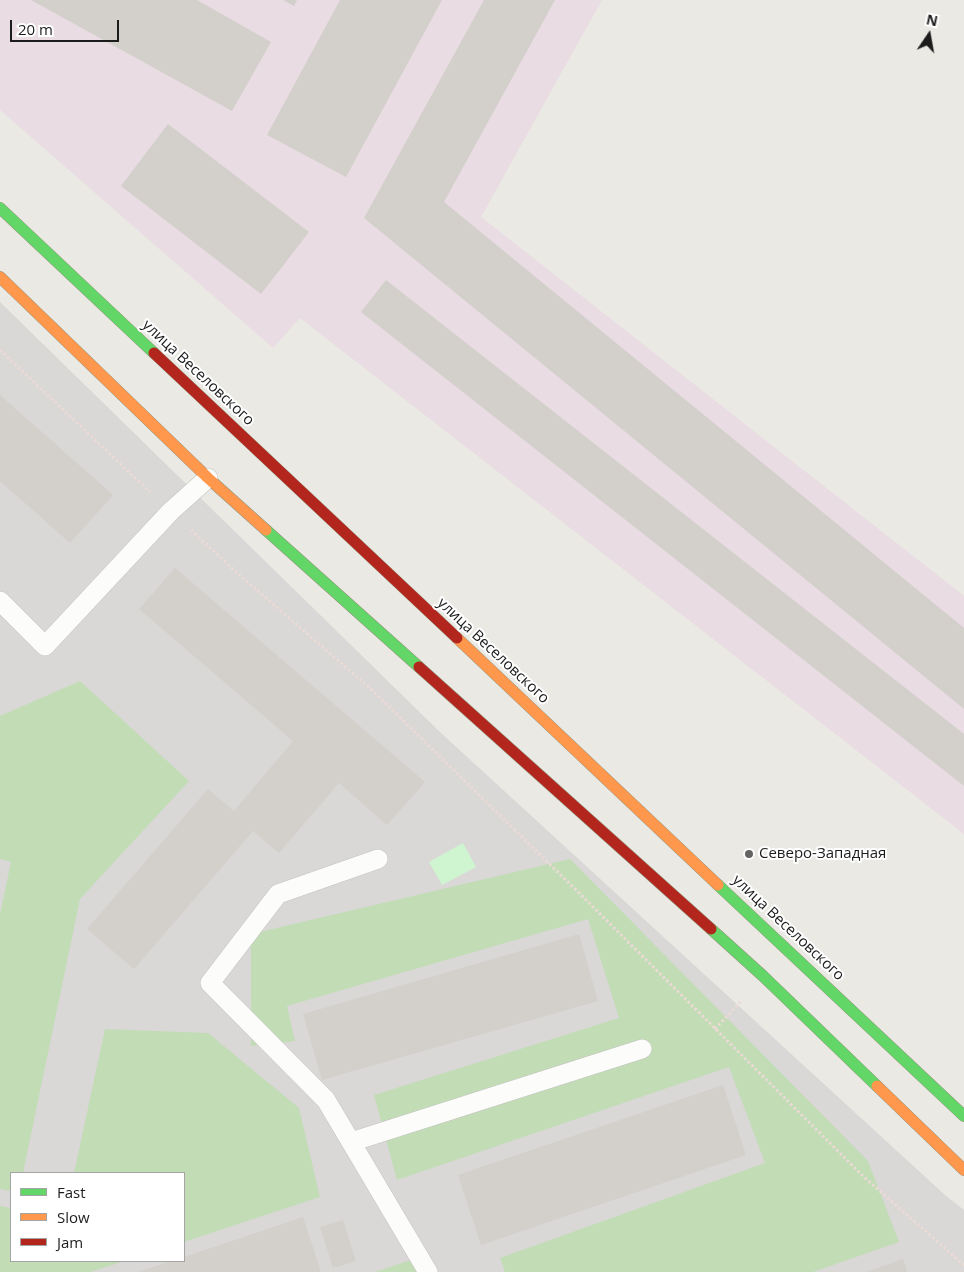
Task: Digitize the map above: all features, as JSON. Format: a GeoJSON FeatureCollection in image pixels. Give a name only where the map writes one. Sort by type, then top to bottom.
{"type":"FeatureCollection","features":[{"type":"Feature","properties":{"kind":"main road","name":"улица Веселовского"},"geometry":{"type":"LineString","coordinates":[[0,208],[964,1116]]}},
{"type":"Feature","properties":{"kind":"main road"},"geometry":{"type":"LineString","coordinates":[[0,277],[208,478],[763,976],[964,1170]]}},
{"type":"Feature","properties":{"kind":"lane"},"geometry":{"type":"LineString","coordinates":[[0,601],[44,646],[171,512],[208,478]]}},
{"type":"Feature","properties":{"kind":"lane"},"geometry":{"type":"LineString","coordinates":[[378,859],[278,894],[210,983],[326,1100],[428,1272]]}},
{"type":"Feature","properties":{"kind":"lane"},"geometry":{"type":"LineString","coordinates":[[351,1142],[642,1049]]}},
{"type":"Feature","properties":{"kind":"path"},"geometry":{"type":"LineString","coordinates":[[0,350],[171,512],[372,690],[865,1178],[964,1264]]}},
{"type":"Feature","properties":{"kind":"shaded area"},"geometry":{"type":"Polygon","coordinates":[[[0,0],[602,0],[481,217],[964,596],[964,834],[300,318],[273,348],[0,110],[0,0]]]}},
{"type":"Feature","properties":{"kind":"shaded area"},"geometry":{"type":"Polygon","coordinates":[[[0,302],[441,733],[945,1195],[964,1210],[964,1272],[0,1272],[0,302]]]}},
{"type":"Feature","properties":{"kind":"green space"},"geometry":{"type":"Polygon","coordinates":[[[80,681],[189,781],[80,899],[23,1172],[10,1172],[10,1191],[0,1189],[0,914],[11,862],[0,859],[0,716],[80,681]]]}},
{"type":"Feature","properties":{"kind":"green space"},"geometry":{"type":"Polygon","coordinates":[[[463,843],[476,867],[442,885],[429,862],[463,843]]]}},
{"type":"Feature","properties":{"kind":"green space"},"geometry":{"type":"Polygon","coordinates":[[[570,859],[868,1161],[899,1242],[813,1272],[505,1272],[500,1258],[765,1163],[729,1067],[397,1180],[374,1095],[619,1018],[588,919],[287,1006],[295,1041],[251,1046],[251,934],[570,859]]]}},
{"type":"Feature","properties":{"kind":"green space"},"geometry":{"type":"Polygon","coordinates":[[[105,1029],[208,1033],[299,1108],[320,1197],[185,1242],[185,1172],[74,1172],[105,1029]]]}},
{"type":"Feature","properties":{"kind":"green space"},"geometry":{"type":"Polygon","coordinates":[[[0,1206],[10,1208],[10,1262],[122,1262],[90,1272],[0,1272],[0,1206]]]}},
{"type":"Feature","properties":{"kind":"green space"},"geometry":{"type":"Polygon","coordinates":[[[417,1258],[422,1272],[375,1272],[417,1258]]]}},
{"type":"Feature","properties":{"kind":"building"},"geometry":{"type":"Polygon","coordinates":[[[31,0],[197,0],[271,42],[232,111],[31,0]]]}},
{"type":"Feature","properties":{"kind":"building"},"geometry":{"type":"Polygon","coordinates":[[[283,0],[297,0],[294,6],[283,0]]]}},
{"type":"Feature","properties":{"kind":"building"},"geometry":{"type":"Polygon","coordinates":[[[340,0],[442,0],[346,177],[267,135],[340,0]]]}},
{"type":"Feature","properties":{"kind":"building"},"geometry":{"type":"Polygon","coordinates":[[[484,0],[555,0],[444,202],[964,628],[964,709],[364,218],[484,0]]]}},
{"type":"Feature","properties":{"kind":"building"},"geometry":{"type":"Polygon","coordinates":[[[168,124],[309,232],[261,294],[121,186],[168,124]]]}},
{"type":"Feature","properties":{"kind":"building"},"geometry":{"type":"Polygon","coordinates":[[[386,280],[964,734],[964,786],[361,312],[386,280]]]}},
{"type":"Feature","properties":{"kind":"building"},"geometry":{"type":"Polygon","coordinates":[[[0,395],[113,495],[70,543],[0,481],[0,395]]]}},
{"type":"Feature","properties":{"kind":"building"},"geometry":{"type":"Polygon","coordinates":[[[175,568],[425,782],[387,825],[339,783],[279,853],[253,831],[134,969],[87,929],[208,789],[234,811],[293,741],[139,609],[175,568]]]}},
{"type":"Feature","properties":{"kind":"building"},"geometry":{"type":"Polygon","coordinates":[[[579,934],[598,1001],[322,1080],[303,1014],[579,934]]]}},
{"type":"Feature","properties":{"kind":"building"},"geometry":{"type":"Polygon","coordinates":[[[723,1085],[746,1155],[481,1245],[458,1175],[723,1085]]]}},
{"type":"Feature","properties":{"kind":"building"},"geometry":{"type":"Polygon","coordinates":[[[303,1217],[321,1272],[138,1272],[168,1262],[185,1262],[185,1257],[303,1217]]]}},
{"type":"Feature","properties":{"kind":"building"},"geometry":{"type":"Polygon","coordinates":[[[343,1220],[356,1261],[333,1268],[320,1227],[343,1220]]]}},
{"type":"Feature","properties":{"kind":"building"},"geometry":{"type":"Polygon","coordinates":[[[903,1259],[907,1272],[866,1272],[903,1259]]]}},
{"type":"Feature","properties":{"kind":"traffic: fast"},"geometry":{"type":"LineString","coordinates":[[0,208],[154,353]]}},
{"type":"Feature","properties":{"kind":"traffic: fast"},"geometry":{"type":"LineString","coordinates":[[266,530],[419,667]]}},
{"type":"Feature","properties":{"kind":"traffic: fast"},"geometry":{"type":"LineString","coordinates":[[718,885],[964,1116]]}},
{"type":"Feature","properties":{"kind":"traffic: fast"},"geometry":{"type":"LineString","coordinates":[[711,929],[763,976],[877,1086]]}},
{"type":"Feature","properties":{"kind":"traffic: slow"},"geometry":{"type":"LineString","coordinates":[[0,277],[208,478],[266,530]]}},
{"type":"Feature","properties":{"kind":"traffic: slow"},"geometry":{"type":"LineString","coordinates":[[457,638],[718,885]]}},
{"type":"Feature","properties":{"kind":"traffic: slow"},"geometry":{"type":"LineString","coordinates":[[877,1086],[964,1170]]}},
{"type":"Feature","properties":{"kind":"traffic: jam"},"geometry":{"type":"LineString","coordinates":[[154,353],[457,638]]}},
{"type":"Feature","properties":{"kind":"traffic: jam"},"geometry":{"type":"LineString","coordinates":[[419,667],[711,929]]}},
{"type":"Feature","properties":{"kind":"place","name":"Северо-Западная"},"geometry":{"type":"Point","coordinates":[749,854]}}]}
